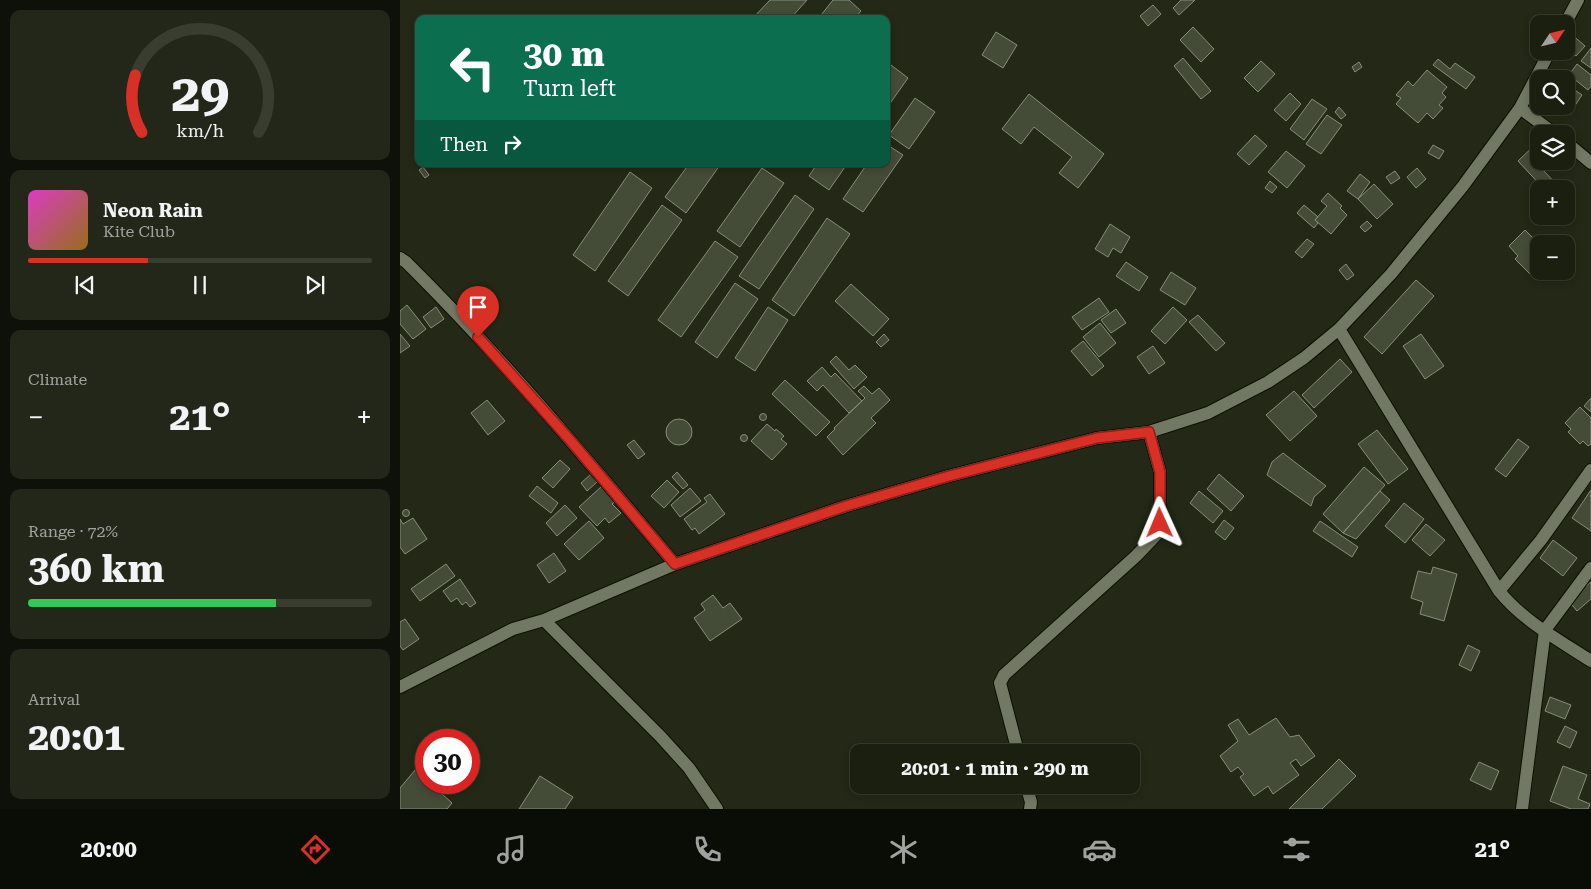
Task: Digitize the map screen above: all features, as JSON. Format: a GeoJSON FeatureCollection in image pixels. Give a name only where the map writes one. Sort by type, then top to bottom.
{"type":"FeatureCollection","features":[{"type":"Feature","properties":{"kind":"street"},"geometry":{"type":"LineString","coordinates":[[1570,15],[1578,0]]}},
{"type":"Feature","properties":{"kind":"street"},"geometry":{"type":"LineString","coordinates":[[400,686],[513,629],[544,620],[675,564],[846,506],[949,476],[1097,438],[1149,432],[1208,413],[1268,382],[1304,358],[1339,329],[1397,267],[1463,186],[1520,108],[1545,60]]}},
{"type":"Feature","properties":{"kind":"street"},"geometry":{"type":"LineString","coordinates":[[1520,108],[1543,125]]}},
{"type":"Feature","properties":{"kind":"street"},"geometry":{"type":"LineString","coordinates":[[1575,150],[1591,163]]}},
{"type":"Feature","properties":{"kind":"street"},"geometry":{"type":"LineString","coordinates":[[400,258],[439,294],[570,440],[675,564]]}},
{"type":"Feature","properties":{"kind":"street"},"geometry":{"type":"LineString","coordinates":[[1339,329],[1498,591],[1514,608],[1591,661]]}},
{"type":"Feature","properties":{"kind":"street"},"geometry":{"type":"LineString","coordinates":[[1016,744],[1000,683],[1004,676],[1136,556],[1158,533],[1160,523],[1160,472],[1149,432]]}},
{"type":"Feature","properties":{"kind":"street"},"geometry":{"type":"LineString","coordinates":[[1498,591],[1540,540],[1591,470]]}},
{"type":"Feature","properties":{"kind":"street"},"geometry":{"type":"LineString","coordinates":[[1522,809],[1545,630],[1591,568]]}},
{"type":"Feature","properties":{"kind":"street"},"geometry":{"type":"LineString","coordinates":[[544,620],[665,742],[688,768],[717,809]]}},
{"type":"Feature","properties":{"kind":"street"},"geometry":{"type":"LineString","coordinates":[[1029,794],[1031,802],[1030,809]]}},
{"type":"Feature","properties":{"kind":"building"},"geometry":{"type":"Polygon","coordinates":[[[770,0],[807,0],[794,15],[756,15],[770,0]]]}},
{"type":"Feature","properties":{"kind":"building"},"geometry":{"type":"Polygon","coordinates":[[[833,0],[849,0],[861,11],[858,15],[821,15],[833,0]]]}},
{"type":"Feature","properties":{"kind":"building"},"geometry":{"type":"Polygon","coordinates":[[[1181,0],[1195,0],[1179,15],[1173,8],[1181,0]]]}},
{"type":"Feature","properties":{"kind":"building"},"geometry":{"type":"Polygon","coordinates":[[[1153,5],[1161,14],[1148,26],[1140,16],[1153,5]]]}},
{"type":"Feature","properties":{"kind":"building"},"geometry":{"type":"Polygon","coordinates":[[[1193,27],[1214,49],[1201,62],[1180,40],[1193,27]]]}},
{"type":"Feature","properties":{"kind":"building"},"geometry":{"type":"Polygon","coordinates":[[[996,32],[1017,45],[1003,68],[982,55],[996,32]]]}},
{"type":"Feature","properties":{"kind":"building"},"geometry":{"type":"Polygon","coordinates":[[[1575,37],[1585,46],[1575,55],[1575,37]]]}},
{"type":"Feature","properties":{"kind":"building"},"geometry":{"type":"Polygon","coordinates":[[[1591,48],[1591,68],[1581,61],[1591,48]]]}},
{"type":"Feature","properties":{"kind":"building"},"geometry":{"type":"Polygon","coordinates":[[[1183,58],[1211,91],[1201,99],[1174,66],[1183,58]]]}},
{"type":"Feature","properties":{"kind":"building"},"geometry":{"type":"Polygon","coordinates":[[[1438,59],[1450,69],[1455,63],[1475,77],[1466,89],[1433,65],[1438,59]]]}},
{"type":"Feature","properties":{"kind":"building"},"geometry":{"type":"Polygon","coordinates":[[[1261,61],[1275,74],[1258,92],[1244,78],[1261,61]]]}},
{"type":"Feature","properties":{"kind":"building"},"geometry":{"type":"Polygon","coordinates":[[[1359,62],[1362,67],[1355,72],[1352,67],[1359,62]]]}},
{"type":"Feature","properties":{"kind":"building"},"geometry":{"type":"Polygon","coordinates":[[[1577,64],[1591,75],[1591,86],[1588,90],[1575,80],[1575,70],[1573,70],[1577,64]]]}},
{"type":"Feature","properties":{"kind":"building"},"geometry":{"type":"Polygon","coordinates":[[[891,65],[908,78],[890,103],[891,65]]]}},
{"type":"Feature","properties":{"kind":"building"},"geometry":{"type":"Polygon","coordinates":[[[1427,70],[1447,87],[1442,93],[1446,97],[1439,105],[1443,108],[1433,119],[1427,113],[1418,123],[1396,104],[1401,98],[1396,95],[1408,81],[1413,86],[1427,70]]]}},
{"type":"Feature","properties":{"kind":"building"},"geometry":{"type":"Polygon","coordinates":[[[1575,90],[1582,95],[1575,106],[1575,90]]]}},
{"type":"Feature","properties":{"kind":"building"},"geometry":{"type":"Polygon","coordinates":[[[1290,93],[1301,104],[1286,121],[1274,110],[1290,93]]]}},
{"type":"Feature","properties":{"kind":"building"},"geometry":{"type":"Polygon","coordinates":[[[1029,94],[1104,154],[1078,188],[1059,173],[1072,157],[1034,127],[1021,144],[1002,129],[1029,94]]]}},
{"type":"Feature","properties":{"kind":"building"},"geometry":{"type":"Polygon","coordinates":[[[915,98],[935,112],[909,149],[890,136],[915,98]]]}},
{"type":"Feature","properties":{"kind":"building"},"geometry":{"type":"Polygon","coordinates":[[[1312,99],[1327,109],[1304,140],[1290,129],[1312,99]]]}},
{"type":"Feature","properties":{"kind":"building"},"geometry":{"type":"Polygon","coordinates":[[[1339,107],[1346,115],[1341,119],[1335,112],[1339,107]]]}},
{"type":"Feature","properties":{"kind":"building"},"geometry":{"type":"Polygon","coordinates":[[[1327,115],[1342,125],[1321,154],[1306,144],[1327,115]]]}},
{"type":"Feature","properties":{"kind":"building"},"geometry":{"type":"Polygon","coordinates":[[[1255,135],[1267,146],[1249,165],[1237,154],[1255,135]]]}},
{"type":"Feature","properties":{"kind":"building"},"geometry":{"type":"Polygon","coordinates":[[[1433,145],[1444,151],[1439,159],[1428,153],[1433,145]]]}},
{"type":"Feature","properties":{"kind":"building"},"geometry":{"type":"Polygon","coordinates":[[[890,147],[903,155],[863,212],[843,199],[865,167],[890,167],[890,147]]]}},
{"type":"Feature","properties":{"kind":"building"},"geometry":{"type":"Polygon","coordinates":[[[1530,150],[1530,170],[1543,170],[1552,180],[1536,180],[1518,161],[1530,150]]]}},
{"type":"Feature","properties":{"kind":"building"},"geometry":{"type":"Polygon","coordinates":[[[1286,151],[1305,166],[1287,188],[1268,172],[1286,151]]]}},
{"type":"Feature","properties":{"kind":"building"},"geometry":{"type":"Polygon","coordinates":[[[423,167],[429,175],[425,178],[419,170],[423,167]]]}},
{"type":"Feature","properties":{"kind":"building"},"geometry":{"type":"Polygon","coordinates":[[[687,167],[719,167],[686,213],[665,197],[687,167]]]}},
{"type":"Feature","properties":{"kind":"building"},"geometry":{"type":"Polygon","coordinates":[[[815,167],[845,167],[829,190],[809,176],[815,167]]]}},
{"type":"Feature","properties":{"kind":"building"},"geometry":{"type":"Polygon","coordinates":[[[762,168],[784,183],[740,247],[717,231],[762,168]]]}},
{"type":"Feature","properties":{"kind":"building"},"geometry":{"type":"Polygon","coordinates":[[[1417,168],[1426,179],[1416,188],[1407,177],[1417,168]]]}},
{"type":"Feature","properties":{"kind":"building"},"geometry":{"type":"Polygon","coordinates":[[[1395,171],[1400,178],[1391,184],[1386,177],[1395,171]]]}},
{"type":"Feature","properties":{"kind":"building"},"geometry":{"type":"Polygon","coordinates":[[[630,172],[652,188],[595,271],[573,255],[630,172]]]}},
{"type":"Feature","properties":{"kind":"building"},"geometry":{"type":"Polygon","coordinates":[[[1360,174],[1370,182],[1358,199],[1347,191],[1360,174]]]}},
{"type":"Feature","properties":{"kind":"building"},"geometry":{"type":"Polygon","coordinates":[[[1270,181],[1277,187],[1272,193],[1265,188],[1270,181]]]}},
{"type":"Feature","properties":{"kind":"building"},"geometry":{"type":"Polygon","coordinates":[[[1374,184],[1393,204],[1377,219],[1358,199],[1374,184]]]}},
{"type":"Feature","properties":{"kind":"building"},"geometry":{"type":"Polygon","coordinates":[[[1328,193],[1342,206],[1340,208],[1347,215],[1331,234],[1315,220],[1327,206],[1321,201],[1328,193]]]}},
{"type":"Feature","properties":{"kind":"building"},"geometry":{"type":"Polygon","coordinates":[[[795,195],[814,209],[759,289],[739,276],[795,195]]]}},
{"type":"Feature","properties":{"kind":"building"},"geometry":{"type":"Polygon","coordinates":[[[662,205],[682,220],[628,296],[608,281],[662,205]]]}},
{"type":"Feature","properties":{"kind":"building"},"geometry":{"type":"Polygon","coordinates":[[[1304,205],[1318,217],[1315,220],[1318,223],[1314,228],[1297,213],[1304,205]]]}},
{"type":"Feature","properties":{"kind":"building"},"geometry":{"type":"Polygon","coordinates":[[[827,218],[850,234],[794,316],[772,300],[827,218]]]}},
{"type":"Feature","properties":{"kind":"building"},"geometry":{"type":"Polygon","coordinates":[[[1367,221],[1372,226],[1365,232],[1360,227],[1367,221]]]}},
{"type":"Feature","properties":{"kind":"building"},"geometry":{"type":"Polygon","coordinates":[[[1110,224],[1130,237],[1121,253],[1113,248],[1108,257],[1095,249],[1110,224]]]}},
{"type":"Feature","properties":{"kind":"building"},"geometry":{"type":"Polygon","coordinates":[[[1525,230],[1530,235],[1530,274],[1515,259],[1518,256],[1509,246],[1525,230]]]}},
{"type":"Feature","properties":{"kind":"building"},"geometry":{"type":"Polygon","coordinates":[[[1307,239],[1314,244],[1302,258],[1295,252],[1307,239]]]}},
{"type":"Feature","properties":{"kind":"building"},"geometry":{"type":"Polygon","coordinates":[[[715,241],[738,257],[681,337],[658,320],[715,241]]]}},
{"type":"Feature","properties":{"kind":"building"},"geometry":{"type":"Polygon","coordinates":[[[1126,262],[1148,277],[1139,291],[1116,276],[1126,262]]]}},
{"type":"Feature","properties":{"kind":"building"},"geometry":{"type":"Polygon","coordinates":[[[1346,264],[1354,275],[1347,280],[1339,270],[1346,264]]]}},
{"type":"Feature","properties":{"kind":"building"},"geometry":{"type":"Polygon","coordinates":[[[1171,272],[1196,288],[1185,305],[1160,290],[1171,272]]]}},
{"type":"Feature","properties":{"kind":"building"},"geometry":{"type":"Polygon","coordinates":[[[1416,280],[1434,296],[1382,354],[1364,337],[1416,280]]]}},
{"type":"Feature","properties":{"kind":"building"},"geometry":{"type":"Polygon","coordinates":[[[735,283],[758,299],[717,358],[695,342],[735,283]]]}},
{"type":"Feature","properties":{"kind":"building"},"geometry":{"type":"Polygon","coordinates":[[[851,284],[889,319],[873,336],[835,301],[851,284]]]}},
{"type":"Feature","properties":{"kind":"building"},"geometry":{"type":"Polygon","coordinates":[[[1099,298],[1109,312],[1082,330],[1072,317],[1099,298]]]}},
{"type":"Feature","properties":{"kind":"building"},"geometry":{"type":"Polygon","coordinates":[[[407,305],[426,329],[413,339],[400,324],[400,311],[407,305]]]}},
{"type":"Feature","properties":{"kind":"building"},"geometry":{"type":"Polygon","coordinates":[[[436,307],[444,319],[431,328],[423,317],[436,307]]]}},
{"type":"Feature","properties":{"kind":"building"},"geometry":{"type":"Polygon","coordinates":[[[768,307],[788,320],[755,371],[735,358],[768,307]]]}},
{"type":"Feature","properties":{"kind":"building"},"geometry":{"type":"Polygon","coordinates":[[[1173,307],[1187,320],[1165,344],[1151,331],[1173,307]]]}},
{"type":"Feature","properties":{"kind":"building"},"geometry":{"type":"Polygon","coordinates":[[[1116,309],[1126,323],[1111,333],[1101,320],[1116,309]]]}},
{"type":"Feature","properties":{"kind":"building"},"geometry":{"type":"Polygon","coordinates":[[[1198,315],[1225,343],[1216,351],[1189,322],[1198,315]]]}},
{"type":"Feature","properties":{"kind":"building"},"geometry":{"type":"Polygon","coordinates":[[[1100,323],[1116,343],[1099,357],[1083,337],[1100,323]]]}},
{"type":"Feature","properties":{"kind":"building"},"geometry":{"type":"Polygon","coordinates":[[[400,334],[410,346],[400,353],[400,334]]]}},
{"type":"Feature","properties":{"kind":"building"},"geometry":{"type":"Polygon","coordinates":[[[884,334],[889,340],[881,347],[876,342],[884,334]]]}},
{"type":"Feature","properties":{"kind":"building"},"geometry":{"type":"Polygon","coordinates":[[[1421,334],[1444,366],[1425,379],[1403,346],[1421,334]]]}},
{"type":"Feature","properties":{"kind":"building"},"geometry":{"type":"Polygon","coordinates":[[[1083,341],[1104,366],[1092,376],[1071,351],[1083,341]]]}},
{"type":"Feature","properties":{"kind":"building"},"geometry":{"type":"Polygon","coordinates":[[[1153,346],[1165,363],[1149,374],[1137,357],[1153,346]]]}},
{"type":"Feature","properties":{"kind":"building"},"geometry":{"type":"Polygon","coordinates":[[[836,356],[849,370],[855,365],[867,377],[854,389],[830,362],[836,356]]]}},
{"type":"Feature","properties":{"kind":"building"},"geometry":{"type":"Polygon","coordinates":[[[1340,359],[1352,372],[1314,408],[1302,395],[1340,359]]]}},
{"type":"Feature","properties":{"kind":"building"},"geometry":{"type":"Polygon","coordinates":[[[822,367],[831,377],[835,373],[862,401],[849,413],[823,385],[817,391],[807,381],[822,367]]]}},
{"type":"Feature","properties":{"kind":"building"},"geometry":{"type":"Polygon","coordinates":[[[785,380],[830,422],[816,436],[772,394],[785,380]]]}},
{"type":"Feature","properties":{"kind":"building"},"geometry":{"type":"Polygon","coordinates":[[[864,386],[872,394],[879,388],[890,400],[871,418],[876,423],[843,455],[827,437],[865,398],[858,391],[864,386]]]}},
{"type":"Feature","properties":{"kind":"building"},"geometry":{"type":"Polygon","coordinates":[[[1294,391],[1317,416],[1290,441],[1266,415],[1294,391]]]}},
{"type":"Feature","properties":{"kind":"building"},"geometry":{"type":"Polygon","coordinates":[[[1591,398],[1591,412],[1584,406],[1591,398]]]}},
{"type":"Feature","properties":{"kind":"building"},"geometry":{"type":"Polygon","coordinates":[[[487,400],[505,421],[488,435],[471,413],[487,400]]]}},
{"type":"Feature","properties":{"kind":"building"},"geometry":{"type":"Polygon","coordinates":[[[1580,407],[1591,418],[1591,444],[1588,446],[1583,441],[1580,444],[1568,432],[1571,429],[1565,423],[1580,407]]]}},
{"type":"Feature","properties":{"kind":"building"},"geometry":{"type":"Polygon","coordinates":[[[763,413],[767,417],[763,421],[759,417],[763,413]]]}},
{"type":"Feature","properties":{"kind":"building"},"geometry":{"type":"Polygon","coordinates":[[[679,419],[688,423],[692,432],[688,441],[679,445],[670,441],[666,432],[670,423],[679,419]]]}},
{"type":"Feature","properties":{"kind":"building"},"geometry":{"type":"Polygon","coordinates":[[[767,424],[784,436],[781,439],[787,444],[772,460],[751,441],[767,424]]]}},
{"type":"Feature","properties":{"kind":"building"},"geometry":{"type":"Polygon","coordinates":[[[1377,430],[1408,469],[1388,484],[1358,444],[1377,430]]]}},
{"type":"Feature","properties":{"kind":"building"},"geometry":{"type":"Polygon","coordinates":[[[744,434],[748,438],[744,442],[740,438],[744,434]]]}},
{"type":"Feature","properties":{"kind":"building"},"geometry":{"type":"Polygon","coordinates":[[[1518,439],[1529,447],[1506,477],[1495,469],[1518,439]]]}},
{"type":"Feature","properties":{"kind":"building"},"geometry":{"type":"Polygon","coordinates":[[[634,440],[645,454],[638,459],[627,445],[634,440]]]}},
{"type":"Feature","properties":{"kind":"building"},"geometry":{"type":"Polygon","coordinates":[[[1283,453],[1326,486],[1314,497],[1311,506],[1267,475],[1272,462],[1283,453]]]}},
{"type":"Feature","properties":{"kind":"building"},"geometry":{"type":"Polygon","coordinates":[[[560,460],[570,469],[553,488],[542,478],[560,460]]]}},
{"type":"Feature","properties":{"kind":"building"},"geometry":{"type":"Polygon","coordinates":[[[1364,467],[1385,485],[1343,533],[1323,514],[1364,467]]]}},
{"type":"Feature","properties":{"kind":"building"},"geometry":{"type":"Polygon","coordinates":[[[677,472],[688,485],[683,489],[672,477],[677,472]]]}},
{"type":"Feature","properties":{"kind":"building"},"geometry":{"type":"Polygon","coordinates":[[[591,474],[597,482],[587,491],[581,483],[591,474]]]}},
{"type":"Feature","properties":{"kind":"building"},"geometry":{"type":"Polygon","coordinates":[[[1219,474],[1244,496],[1231,511],[1207,489],[1219,474]]]}},
{"type":"Feature","properties":{"kind":"building"},"geometry":{"type":"Polygon","coordinates":[[[667,480],[679,492],[664,508],[651,496],[667,480]]]}},
{"type":"Feature","properties":{"kind":"building"},"geometry":{"type":"Polygon","coordinates":[[[537,486],[558,503],[551,513],[529,496],[537,486]]]}},
{"type":"Feature","properties":{"kind":"building"},"geometry":{"type":"Polygon","coordinates":[[[602,486],[616,501],[612,504],[621,513],[609,523],[605,518],[597,526],[579,507],[602,486]]]}},
{"type":"Feature","properties":{"kind":"building"},"geometry":{"type":"Polygon","coordinates":[[[690,488],[701,501],[680,517],[671,505],[690,488]]]}},
{"type":"Feature","properties":{"kind":"building"},"geometry":{"type":"Polygon","coordinates":[[[1591,490],[1591,531],[1572,518],[1591,490]]]}},
{"type":"Feature","properties":{"kind":"building"},"geometry":{"type":"Polygon","coordinates":[[[1199,491],[1223,511],[1213,523],[1190,503],[1199,491]]]}},
{"type":"Feature","properties":{"kind":"building"},"geometry":{"type":"Polygon","coordinates":[[[1380,491],[1390,500],[1356,539],[1343,533],[1380,491]]]}},
{"type":"Feature","properties":{"kind":"building"},"geometry":{"type":"Polygon","coordinates":[[[710,494],[725,514],[699,534],[695,528],[692,530],[684,519],[707,502],[704,498],[710,494]]]}},
{"type":"Feature","properties":{"kind":"building"},"geometry":{"type":"Polygon","coordinates":[[[1404,503],[1424,519],[1405,543],[1385,526],[1404,503]]]}},
{"type":"Feature","properties":{"kind":"building"},"geometry":{"type":"Polygon","coordinates":[[[565,505],[577,518],[557,536],[546,523],[565,505]]]}},
{"type":"Feature","properties":{"kind":"building"},"geometry":{"type":"Polygon","coordinates":[[[406,509],[410,513],[406,517],[402,513],[406,509]]]}},
{"type":"Feature","properties":{"kind":"building"},"geometry":{"type":"Polygon","coordinates":[[[413,518],[427,539],[405,554],[400,547],[400,519],[403,524],[413,518]]]}},
{"type":"Feature","properties":{"kind":"building"},"geometry":{"type":"Polygon","coordinates":[[[1224,520],[1234,528],[1225,540],[1215,532],[1224,520]]]}},
{"type":"Feature","properties":{"kind":"building"},"geometry":{"type":"Polygon","coordinates":[[[589,521],[604,538],[579,560],[564,544],[589,521]]]}},
{"type":"Feature","properties":{"kind":"building"},"geometry":{"type":"Polygon","coordinates":[[[1320,521],[1358,547],[1352,557],[1313,531],[1320,521]]]}},
{"type":"Feature","properties":{"kind":"building"},"geometry":{"type":"Polygon","coordinates":[[[1426,524],[1445,540],[1430,556],[1412,540],[1426,524]]]}},
{"type":"Feature","properties":{"kind":"building"},"geometry":{"type":"Polygon","coordinates":[[[1553,540],[1577,558],[1563,576],[1540,558],[1553,540]]]}},
{"type":"Feature","properties":{"kind":"building"},"geometry":{"type":"Polygon","coordinates":[[[554,553],[566,571],[549,583],[537,565],[554,553]]]}},
{"type":"Feature","properties":{"kind":"building"},"geometry":{"type":"Polygon","coordinates":[[[446,564],[455,576],[420,601],[411,589],[446,564]]]}},
{"type":"Feature","properties":{"kind":"building"},"geometry":{"type":"Polygon","coordinates":[[[1433,567],[1457,574],[1444,621],[1420,614],[1423,602],[1411,598],[1418,571],[1431,574],[1433,567]]]}},
{"type":"Feature","properties":{"kind":"building"},"geometry":{"type":"Polygon","coordinates":[[[460,579],[476,603],[470,607],[466,602],[462,605],[457,598],[451,602],[443,591],[460,579]]]}},
{"type":"Feature","properties":{"kind":"building"},"geometry":{"type":"Polygon","coordinates":[[[1591,582],[1591,599],[1577,611],[1568,600],[1591,582]]]}},
{"type":"Feature","properties":{"kind":"building"},"geometry":{"type":"Polygon","coordinates":[[[713,595],[723,608],[730,603],[742,619],[710,641],[694,618],[705,610],[701,604],[713,595]]]}},
{"type":"Feature","properties":{"kind":"building"},"geometry":{"type":"Polygon","coordinates":[[[405,619],[419,639],[403,650],[400,646],[400,622],[405,619]]]}},
{"type":"Feature","properties":{"kind":"building"},"geometry":{"type":"Polygon","coordinates":[[[1468,645],[1480,651],[1471,671],[1459,665],[1468,645]]]}},
{"type":"Feature","properties":{"kind":"building"},"geometry":{"type":"Polygon","coordinates":[[[1550,697],[1571,705],[1565,719],[1545,711],[1550,697]]]}},
{"type":"Feature","properties":{"kind":"building"},"geometry":{"type":"Polygon","coordinates":[[[1276,718],[1290,737],[1299,735],[1315,756],[1301,766],[1296,759],[1290,763],[1299,775],[1273,794],[1268,786],[1254,796],[1240,777],[1244,774],[1238,767],[1231,772],[1220,756],[1238,741],[1228,725],[1238,719],[1249,735],[1276,718]]]}},
{"type":"Feature","properties":{"kind":"building"},"geometry":{"type":"Polygon","coordinates":[[[1565,726],[1577,732],[1570,748],[1557,742],[1565,726]]]}},
{"type":"Feature","properties":{"kind":"building"},"geometry":{"type":"Polygon","coordinates":[[[1339,759],[1356,776],[1322,809],[1289,809],[1339,759]]]}},
{"type":"Feature","properties":{"kind":"building"},"geometry":{"type":"Polygon","coordinates":[[[1479,762],[1499,771],[1491,790],[1470,780],[1479,762]]]}},
{"type":"Feature","properties":{"kind":"building"},"geometry":{"type":"Polygon","coordinates":[[[1563,766],[1587,775],[1578,799],[1590,804],[1588,809],[1571,809],[1550,801],[1563,766]]]}},
{"type":"Feature","properties":{"kind":"building"},"geometry":{"type":"Polygon","coordinates":[[[415,770],[415,794],[442,794],[452,803],[447,809],[400,809],[400,788],[415,770]]]}},
{"type":"Feature","properties":{"kind":"building"},"geometry":{"type":"Polygon","coordinates":[[[540,776],[573,797],[565,809],[519,809],[540,776]]]}},
{"type":"Feature","properties":{"kind":"route"},"geometry":{"type":"LineString","coordinates":[[478,337],[570,440],[675,564],[846,506],[949,476],[1097,438],[1149,432],[1160,472],[1160,523]]}}]}
